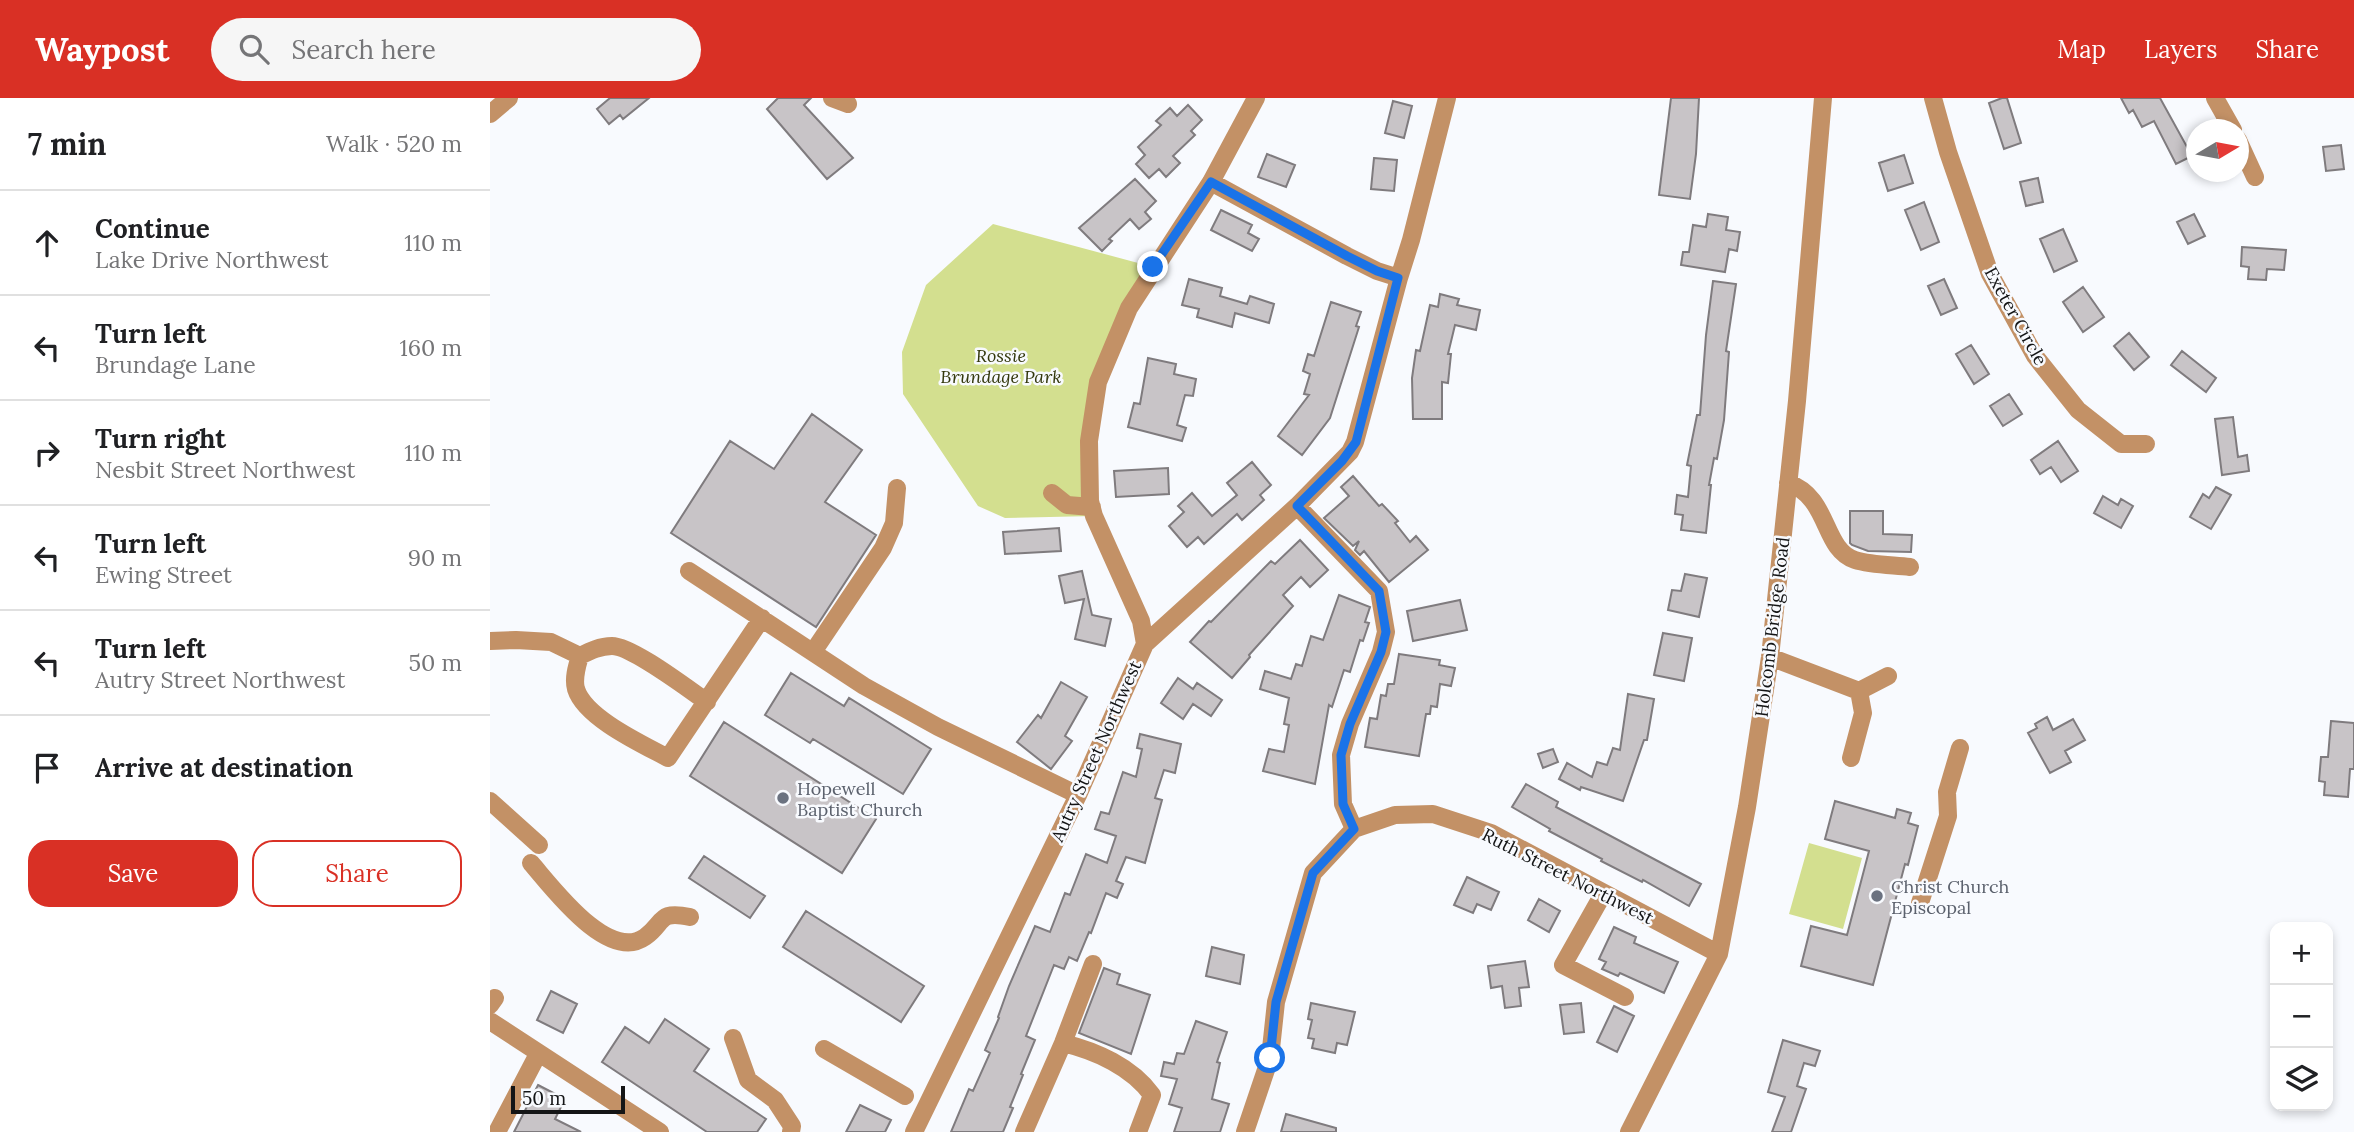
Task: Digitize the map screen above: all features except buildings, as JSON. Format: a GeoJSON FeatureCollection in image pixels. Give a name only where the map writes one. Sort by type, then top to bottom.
{"type":"FeatureCollection","features":[{"type":"Feature","properties":{"kind":"street"},"geometry":{"type":"LineString","coordinates":[[490,114],[509,98]]}},
{"type":"Feature","properties":{"kind":"street","name":"Autry Street Northwest"},"geometry":{"type":"LineString","coordinates":[[914,1132],[1078,795],[1145,644],[1141,621],[1092,507],[1089,441],[1098,382],[1129,308],[1211,182],[1256,98]]}},
{"type":"Feature","properties":{"kind":"street"},"geometry":{"type":"LineString","coordinates":[[1145,644],[1297,506],[1342,461],[1356,442],[1447,98]]}},
{"type":"Feature","properties":{"kind":"street","name":"Holcomb Bridge Road"},"geometry":{"type":"LineString","coordinates":[[1629,1132],[1718,954],[1747,807],[1770,657],[1823,98]]}},
{"type":"Feature","properties":{"kind":"street","name":"Exeter Circle"},"geometry":{"type":"LineString","coordinates":[[1933,98],[1948,152],[1990,274],[2035,356],[2078,410],[2121,444],[2146,444]]}},
{"type":"Feature","properties":{"kind":"street"},"geometry":{"type":"LineString","coordinates":[[2215,98],[2227,119]]}},
{"type":"Feature","properties":{"kind":"street"},"geometry":{"type":"LineString","coordinates":[[2249,164],[2255,177]]}},
{"type":"Feature","properties":{"kind":"street"},"geometry":{"type":"LineString","coordinates":[[1211,182],[1347,256],[1398,278]]}},
{"type":"Feature","properties":{"kind":"street"},"geometry":{"type":"LineString","coordinates":[[1788,483],[1800,487],[1814,499],[1834,541],[1844,554],[1854,560],[1910,567]]}},
{"type":"Feature","properties":{"kind":"street"},"geometry":{"type":"LineString","coordinates":[[813,652],[883,548],[894,523],[897,488]]}},
{"type":"Feature","properties":{"kind":"street"},"geometry":{"type":"LineString","coordinates":[[1052,493],[1066,505],[1092,507]]}},
{"type":"Feature","properties":{"kind":"street"},"geometry":{"type":"LineString","coordinates":[[1297,506],[1379,591],[1386,632],[1381,652],[1350,724],[1341,755],[1343,804],[1354,829]]}},
{"type":"Feature","properties":{"kind":"street"},"geometry":{"type":"LineString","coordinates":[[689,570],[864,686],[938,727],[1078,795]]}},
{"type":"Feature","properties":{"kind":"street"},"geometry":{"type":"LineString","coordinates":[[707,702],[633,653],[614,646],[592,649],[580,656],[575,672],[575,687],[583,703],[607,722],[668,758],[707,702],[762,618]]}},
{"type":"Feature","properties":{"kind":"street"},"geometry":{"type":"LineString","coordinates":[[490,641],[551,642],[580,656]]}},
{"type":"Feature","properties":{"kind":"street"},"geometry":{"type":"LineString","coordinates":[[1770,657],[1859,691],[1888,676]]}},
{"type":"Feature","properties":{"kind":"street"},"geometry":{"type":"LineString","coordinates":[[1851,758],[1863,713],[1859,691]]}},
{"type":"Feature","properties":{"kind":"street"},"geometry":{"type":"LineString","coordinates":[[1920,903],[1948,816],[1947,792],[1960,748]]}},
{"type":"Feature","properties":{"kind":"street"},"geometry":{"type":"LineString","coordinates":[[492,809],[539,845]]}},
{"type":"Feature","properties":{"kind":"street","name":"Ruth Street Northwest"},"geometry":{"type":"LineString","coordinates":[[1245,1132],[1270,1058],[1276,1002],[1313,873],[1354,829],[1395,815],[1433,814],[1491,834],[1718,954]]}},
{"type":"Feature","properties":{"kind":"street"},"geometry":{"type":"LineString","coordinates":[[531,863],[598,933],[619,941],[634,943],[646,936],[659,920],[675,914],[690,916]]}},
{"type":"Feature","properties":{"kind":"street"},"geometry":{"type":"LineString","coordinates":[[1603,894],[1563,965],[1625,997]]}},
{"type":"Feature","properties":{"kind":"street"},"geometry":{"type":"LineString","coordinates":[[1024,1132],[1063,1044],[1093,964]]}},
{"type":"Feature","properties":{"kind":"street"},"geometry":{"type":"LineString","coordinates":[[490,1021],[660,1132]]}},
{"type":"Feature","properties":{"kind":"street"},"geometry":{"type":"LineString","coordinates":[[733,1038],[748,1080],[775,1100],[792,1126],[790,1132]]}},
{"type":"Feature","properties":{"kind":"street"},"geometry":{"type":"LineString","coordinates":[[1063,1044],[1082,1048],[1116,1064],[1144,1083],[1152,1095],[1138,1132]]}},
{"type":"Feature","properties":{"kind":"street"},"geometry":{"type":"LineString","coordinates":[[824,1049],[905,1096]]}},
{"type":"Feature","properties":{"kind":"street"},"geometry":{"type":"LineString","coordinates":[[495,1129],[538,1054]]}},
{"type":"Feature","properties":{"kind":"street"},"geometry":{"type":"LineString","coordinates":[[924,1068],[941,1077]]}},
{"type":"Feature","properties":{"kind":"green space","name":"Rossie Brundage Park"},"geometry":{"type":"Polygon","coordinates":[[[993,224],[1153,267],[1098,382],[1094,516],[1005,518],[978,506],[903,394],[902,352],[926,285],[993,224]]]}},
{"type":"Feature","properties":{"kind":"green space"},"geometry":{"type":"Polygon","coordinates":[[[1809,843],[1862,858],[1843,929],[1789,914],[1809,843]]]}},
{"type":"Feature","properties":{"kind":"place","name":"Hopewell Baptist Church"},"geometry":{"type":"Point","coordinates":[783,798]}},
{"type":"Feature","properties":{"kind":"place","name":"Christ Church Episcopal"},"geometry":{"type":"Point","coordinates":[1877,896]}},
{"type":"Feature","properties":{"kind":"route"},"geometry":{"type":"LineString","coordinates":[[1153,267],[1211,182],[1347,256],[1398,278],[1356,442],[1342,461],[1297,506],[1379,591],[1386,632],[1381,652],[1350,724],[1341,755],[1343,804],[1354,829],[1313,873],[1276,1002],[1270,1058]]}}]}
